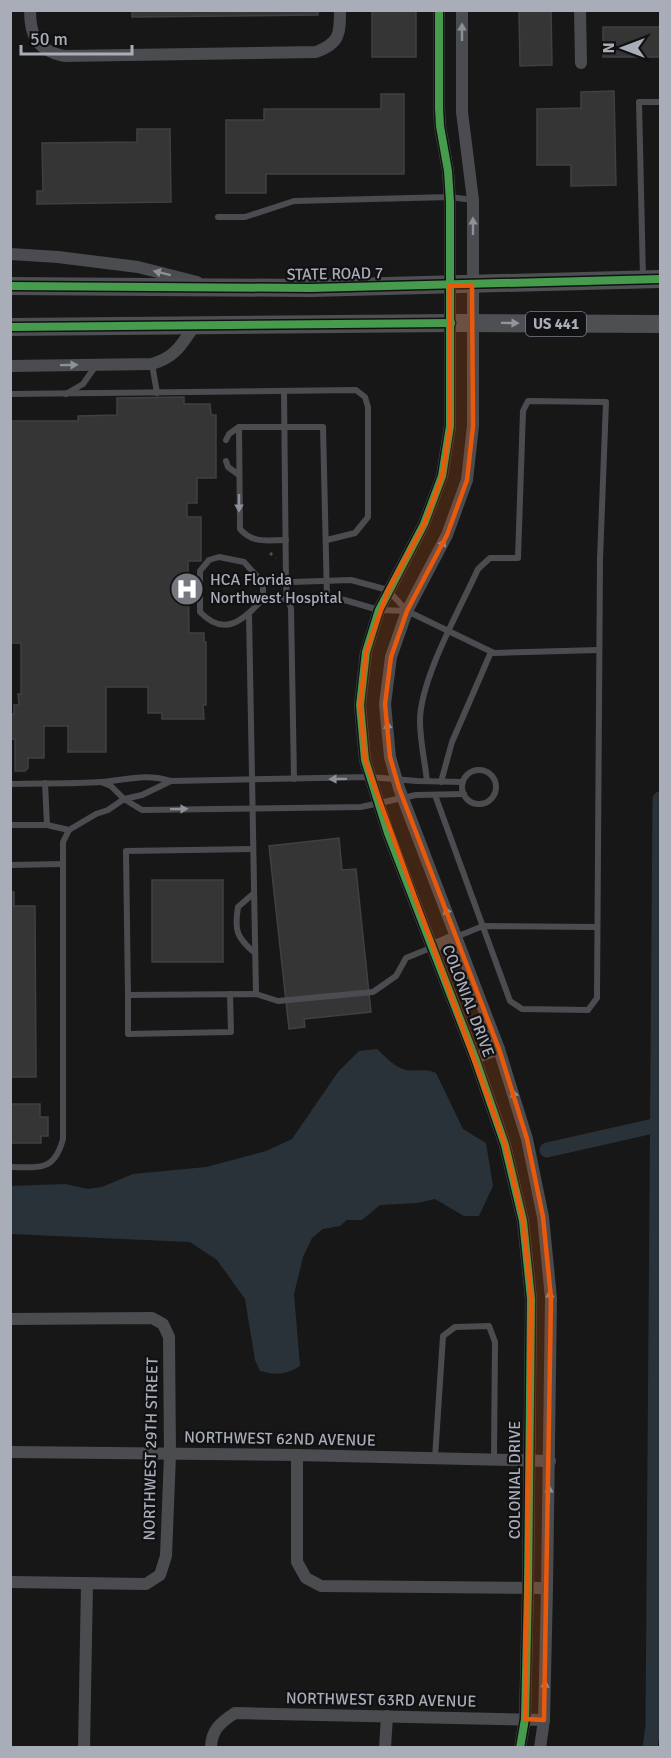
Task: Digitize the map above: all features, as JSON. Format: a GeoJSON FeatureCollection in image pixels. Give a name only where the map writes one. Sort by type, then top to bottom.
{"type":"FeatureCollection","features":[{"type":"Feature","properties":{"kind":"main road","name":"STATE ROAD 7"},"geometry":{"type":"LineString","coordinates":[[10,286],[449,286],[652,279]]}},
{"type":"Feature","properties":{"kind":"main road","name":"US 441"},"geometry":{"type":"LineString","coordinates":[[10,327],[451,322],[660,324]]}},
{"type":"Feature","properties":{"kind":"street"},"geometry":{"type":"LineString","coordinates":[[30,10],[30,27],[36,40],[51,53],[64,56],[316,52],[335,42],[340,32],[340,10]]}},
{"type":"Feature","properties":{"kind":"street","name":"COLONIAL DRIVE"},"geometry":{"type":"LineString","coordinates":[[438,10],[440,126],[450,197],[450,426],[442,476],[424,524],[379,610],[366,652],[360,705],[365,760],[370,777],[388,833],[475,1058],[505,1144],[523,1221],[531,1299],[525,1719],[520,1748]]}},
{"type":"Feature","properties":{"kind":"street","name":"COLONIAL DRIVE"},"geometry":{"type":"LineString","coordinates":[[462,10],[463,120],[473,200],[473,426],[467,480],[447,535],[407,611],[391,657],[385,704],[390,757],[396,779],[499,1049],[527,1138],[543,1217],[551,1298],[548,1588],[544,1720],[540,1748]]}},
{"type":"Feature","properties":{"kind":"street"},"geometry":{"type":"LineString","coordinates":[[580,10],[581,63]]}},
{"type":"Feature","properties":{"kind":"street"},"geometry":{"type":"LineString","coordinates":[[10,254],[58,257],[138,267],[219,287]]}},
{"type":"Feature","properties":{"kind":"street"},"geometry":{"type":"LineString","coordinates":[[10,366],[152,364],[167,359],[180,347],[195,326]]}},
{"type":"Feature","properties":{"kind":"street"},"geometry":{"type":"LineString","coordinates":[[433,947],[456,937]]}},
{"type":"Feature","properties":{"kind":"street"},"geometry":{"type":"LineString","coordinates":[[475,1058],[499,1049]]}},
{"type":"Feature","properties":{"kind":"street"},"geometry":{"type":"LineString","coordinates":[[505,1144],[527,1138]]}},
{"type":"Feature","properties":{"kind":"street","name":"NORTHWEST 29TH STREET"},"geometry":{"type":"LineString","coordinates":[[10,1319],[152,1318],[163,1324],[169,1337],[170,1455],[166,1556],[160,1575],[146,1584],[87,1584]]}},
{"type":"Feature","properties":{"kind":"street","name":"NORTHWEST 62ND AVENUE"},"geometry":{"type":"LineString","coordinates":[[10,1452],[550,1461]]}},
{"type":"Feature","properties":{"kind":"street"},"geometry":{"type":"LineString","coordinates":[[297,1455],[297,1562],[306,1578],[321,1586],[548,1588]]}},
{"type":"Feature","properties":{"kind":"street"},"geometry":{"type":"LineString","coordinates":[[10,1582],[87,1584],[84,1748]]}},
{"type":"Feature","properties":{"kind":"street","name":"NORTHWEST 63RD AVENUE"},"geometry":{"type":"LineString","coordinates":[[211,1748],[211,1737],[221,1722],[235,1713],[544,1720]]}},
{"type":"Feature","properties":{"kind":"street"},"geometry":{"type":"LineString","coordinates":[[385,1748],[387,1716]]}},
{"type":"Feature","properties":{"kind":"lane"},"geometry":{"type":"LineString","coordinates":[[652,279],[639,102],[660,102]]}},
{"type":"Feature","properties":{"kind":"lane"},"geometry":{"type":"LineString","coordinates":[[218,216],[245,216],[294,201],[450,197],[473,200]]}},
{"type":"Feature","properties":{"kind":"lane"},"geometry":{"type":"LineString","coordinates":[[66,394],[84,384],[97,364]]}},
{"type":"Feature","properties":{"kind":"lane"},"geometry":{"type":"LineString","coordinates":[[152,364],[157,393]]}},
{"type":"Feature","properties":{"kind":"lane"},"geometry":{"type":"LineString","coordinates":[[10,394],[356,390],[365,397],[368,407],[368,517],[355,533],[327,540]]}},
{"type":"Feature","properties":{"kind":"lane"},"geometry":{"type":"LineString","coordinates":[[284,391],[286,582],[287,598],[291,608],[294,779]]}},
{"type":"Feature","properties":{"kind":"lane"},"geometry":{"type":"LineString","coordinates":[[427,782],[420,720],[425,691],[478,569],[490,558],[518,558],[521,422],[528,401],[606,402],[600,559],[597,998],[588,1010],[522,1009],[510,1001],[435,795]]}},
{"type":"Feature","properties":{"kind":"lane"},"geometry":{"type":"LineString","coordinates":[[226,440],[229,434],[239,428],[323,427],[327,598]]}},
{"type":"Feature","properties":{"kind":"lane"},"geometry":{"type":"LineString","coordinates":[[239,428],[240,529],[246,537],[254,540],[286,540]]}},
{"type":"Feature","properties":{"kind":"lane"},"geometry":{"type":"LineString","coordinates":[[226,461],[228,467],[239,475]]}},
{"type":"Feature","properties":{"kind":"lane"},"geometry":{"type":"LineString","coordinates":[[219,557],[244,562],[262,583],[262,599],[249,614],[236,623],[221,626],[209,622],[200,612],[200,571],[209,560],[219,557]]}},
{"type":"Feature","properties":{"kind":"lane"},"geometry":{"type":"LineString","coordinates":[[262,583],[351,580],[388,590],[407,611],[491,652],[599,650]]}},
{"type":"Feature","properties":{"kind":"lane"},"geometry":{"type":"LineString","coordinates":[[262,599],[327,598],[355,602],[379,610],[407,611]]}},
{"type":"Feature","properties":{"kind":"lane"},"geometry":{"type":"LineString","coordinates":[[249,614],[256,994]]}},
{"type":"Feature","properties":{"kind":"lane"},"geometry":{"type":"LineString","coordinates":[[441,782],[452,742],[491,652]]}},
{"type":"Feature","properties":{"kind":"lane"},"geometry":{"type":"LineString","coordinates":[[479,770],[489,774],[495,783],[494,794],[486,802],[476,803],[464,794],[463,782],[469,773],[479,770]]}},
{"type":"Feature","properties":{"kind":"lane"},"geometry":{"type":"LineString","coordinates":[[10,784],[101,782],[138,777],[156,777],[171,781],[370,777],[427,782],[463,782]]}},
{"type":"Feature","properties":{"kind":"lane"},"geometry":{"type":"LineString","coordinates":[[10,1167],[43,1167],[58,1156],[63,1139],[63,842],[69,830],[96,814],[108,810],[124,799],[142,795],[171,781]]}},
{"type":"Feature","properties":{"kind":"lane"},"geometry":{"type":"LineString","coordinates":[[101,782],[111,786],[124,799],[142,810],[361,807],[402,797],[464,794]]}},
{"type":"Feature","properties":{"kind":"lane"},"geometry":{"type":"LineString","coordinates":[[45,783],[47,825]]}},
{"type":"Feature","properties":{"kind":"lane"},"geometry":{"type":"LineString","coordinates":[[10,825],[47,825],[69,830]]}},
{"type":"Feature","properties":{"kind":"lane"},"geometry":{"type":"LineString","coordinates":[[230,994],[231,1032],[129,1034],[126,851],[254,849]]}},
{"type":"Feature","properties":{"kind":"lane"},"geometry":{"type":"LineString","coordinates":[[10,865],[63,864]]}},
{"type":"Feature","properties":{"kind":"lane"},"geometry":{"type":"LineString","coordinates":[[254,893],[238,907],[237,935],[255,953]]}},
{"type":"Feature","properties":{"kind":"lane"},"geometry":{"type":"LineString","coordinates":[[456,937],[483,926],[597,927]]}},
{"type":"Feature","properties":{"kind":"lane"},"geometry":{"type":"LineString","coordinates":[[129,995],[256,994],[278,1001],[373,992],[396,976],[406,958],[433,947]]}},
{"type":"Feature","properties":{"kind":"lane"},"geometry":{"type":"LineString","coordinates":[[435,1458],[443,1336],[455,1327],[489,1326],[495,1341],[494,1459]]}},
{"type":"Feature","properties":{"kind":"highlighted area"},"geometry":{"type":"Polygon","coordinates":[[[472,285],[473,426],[467,480],[447,535],[407,611],[391,657],[385,704],[390,757],[399,788],[499,1049],[527,1139],[543,1217],[551,1298],[544,1720],[525,1719],[531,1299],[523,1221],[505,1145],[365,760],[360,705],[366,652],[388,590],[424,524],[442,476],[450,426],[449,286],[472,285]]]}},
{"type":"Feature","properties":{"kind":"shaded area"},"geometry":{"type":"Polygon","coordinates":[[[377,1049],[402,1069],[436,1073],[463,1129],[486,1143],[493,1186],[479,1216],[464,1216],[435,1199],[418,1203],[380,1205],[362,1220],[347,1220],[340,1226],[323,1229],[312,1238],[303,1257],[294,1294],[300,1366],[295,1369],[281,1373],[260,1371],[255,1360],[245,1299],[217,1260],[190,1242],[11,1234],[11,1186],[65,1184],[88,1189],[102,1187],[133,1174],[206,1167],[266,1151],[292,1139],[338,1072],[359,1051],[377,1049]]]}},
{"type":"Feature","properties":{"kind":"building"},"geometry":{"type":"Polygon","coordinates":[[[132,10],[318,10],[318,15],[132,17],[132,10]]]}},
{"type":"Feature","properties":{"kind":"building"},"geometry":{"type":"Polygon","coordinates":[[[372,10],[416,10],[416,57],[372,57],[372,10]]]}},
{"type":"Feature","properties":{"kind":"building"},"geometry":{"type":"Polygon","coordinates":[[[519,10],[551,10],[552,65],[520,66],[519,10]]]}},
{"type":"Feature","properties":{"kind":"building"},"geometry":{"type":"Polygon","coordinates":[[[603,27],[660,27],[660,57],[603,57],[603,27]]]}},
{"type":"Feature","properties":{"kind":"building"},"geometry":{"type":"Polygon","coordinates":[[[614,91],[616,185],[571,186],[571,165],[537,165],[537,109],[581,108],[581,92],[614,91]]]}},
{"type":"Feature","properties":{"kind":"building"},"geometry":{"type":"Polygon","coordinates":[[[381,94],[404,94],[404,174],[266,174],[266,193],[226,193],[226,120],[264,120],[264,109],[381,109],[381,94]]]}},
{"type":"Feature","properties":{"kind":"building"},"geometry":{"type":"Polygon","coordinates":[[[137,129],[170,129],[171,202],[37,204],[37,191],[43,191],[42,143],[137,142],[137,129]]]}},
{"type":"Feature","properties":{"kind":"building"},"geometry":{"type":"Polygon","coordinates":[[[184,397],[184,404],[210,404],[211,415],[216,415],[216,478],[197,478],[197,503],[187,503],[187,517],[201,517],[201,561],[188,561],[189,633],[204,633],[204,642],[206,642],[204,719],[162,719],[162,713],[148,713],[148,687],[106,687],[106,752],[68,752],[68,726],[44,726],[44,758],[28,758],[28,768],[25,771],[15,771],[15,739],[10,739],[10,714],[14,714],[14,705],[19,705],[18,694],[21,694],[21,643],[10,643],[10,421],[78,421],[78,416],[117,415],[117,398],[184,397]]]}},
{"type":"Feature","properties":{"kind":"building"},"geometry":{"type":"Polygon","coordinates":[[[339,838],[342,870],[356,869],[371,1012],[304,1019],[305,1027],[289,1029],[269,846],[339,838]]]}},
{"type":"Feature","properties":{"kind":"building"},"geometry":{"type":"Polygon","coordinates":[[[152,880],[223,880],[223,962],[152,962],[152,880]]]}},
{"type":"Feature","properties":{"kind":"building"},"geometry":{"type":"Polygon","coordinates":[[[10,892],[14,892],[14,906],[35,906],[36,1077],[10,1077],[10,892]]]}},
{"type":"Feature","properties":{"kind":"building"},"geometry":{"type":"Polygon","coordinates":[[[10,1104],[40,1104],[40,1117],[48,1117],[48,1136],[41,1136],[41,1143],[10,1143],[10,1104]]]}},
{"type":"Feature","properties":{"kind":"waterway"},"geometry":{"type":"LineString","coordinates":[[650,1748],[653,1726],[660,799]]}},
{"type":"Feature","properties":{"kind":"waterway"},"geometry":{"type":"LineString","coordinates":[[547,1150],[658,1125]]}},
{"type":"Feature","properties":{"kind":"cycle path"},"geometry":{"type":"LineString","coordinates":[[439,10],[440,126],[448,171],[450,202],[450,426],[442,476],[424,524],[379,610],[366,652],[360,705],[365,760],[388,833],[475,1058],[505,1145],[523,1221],[531,1299],[525,1719],[520,1748]]}},
{"type":"Feature","properties":{"kind":"cycle path"},"geometry":{"type":"LineString","coordinates":[[10,286],[311,288],[660,279]]}},
{"type":"Feature","properties":{"kind":"cycle path"},"geometry":{"type":"LineString","coordinates":[[10,327],[451,323]]}},
{"type":"Feature","properties":{"kind":"place","name":"HCA Florida Northwest Hospital"},"geometry":{"type":"Point","coordinates":[187,589]}}]}
